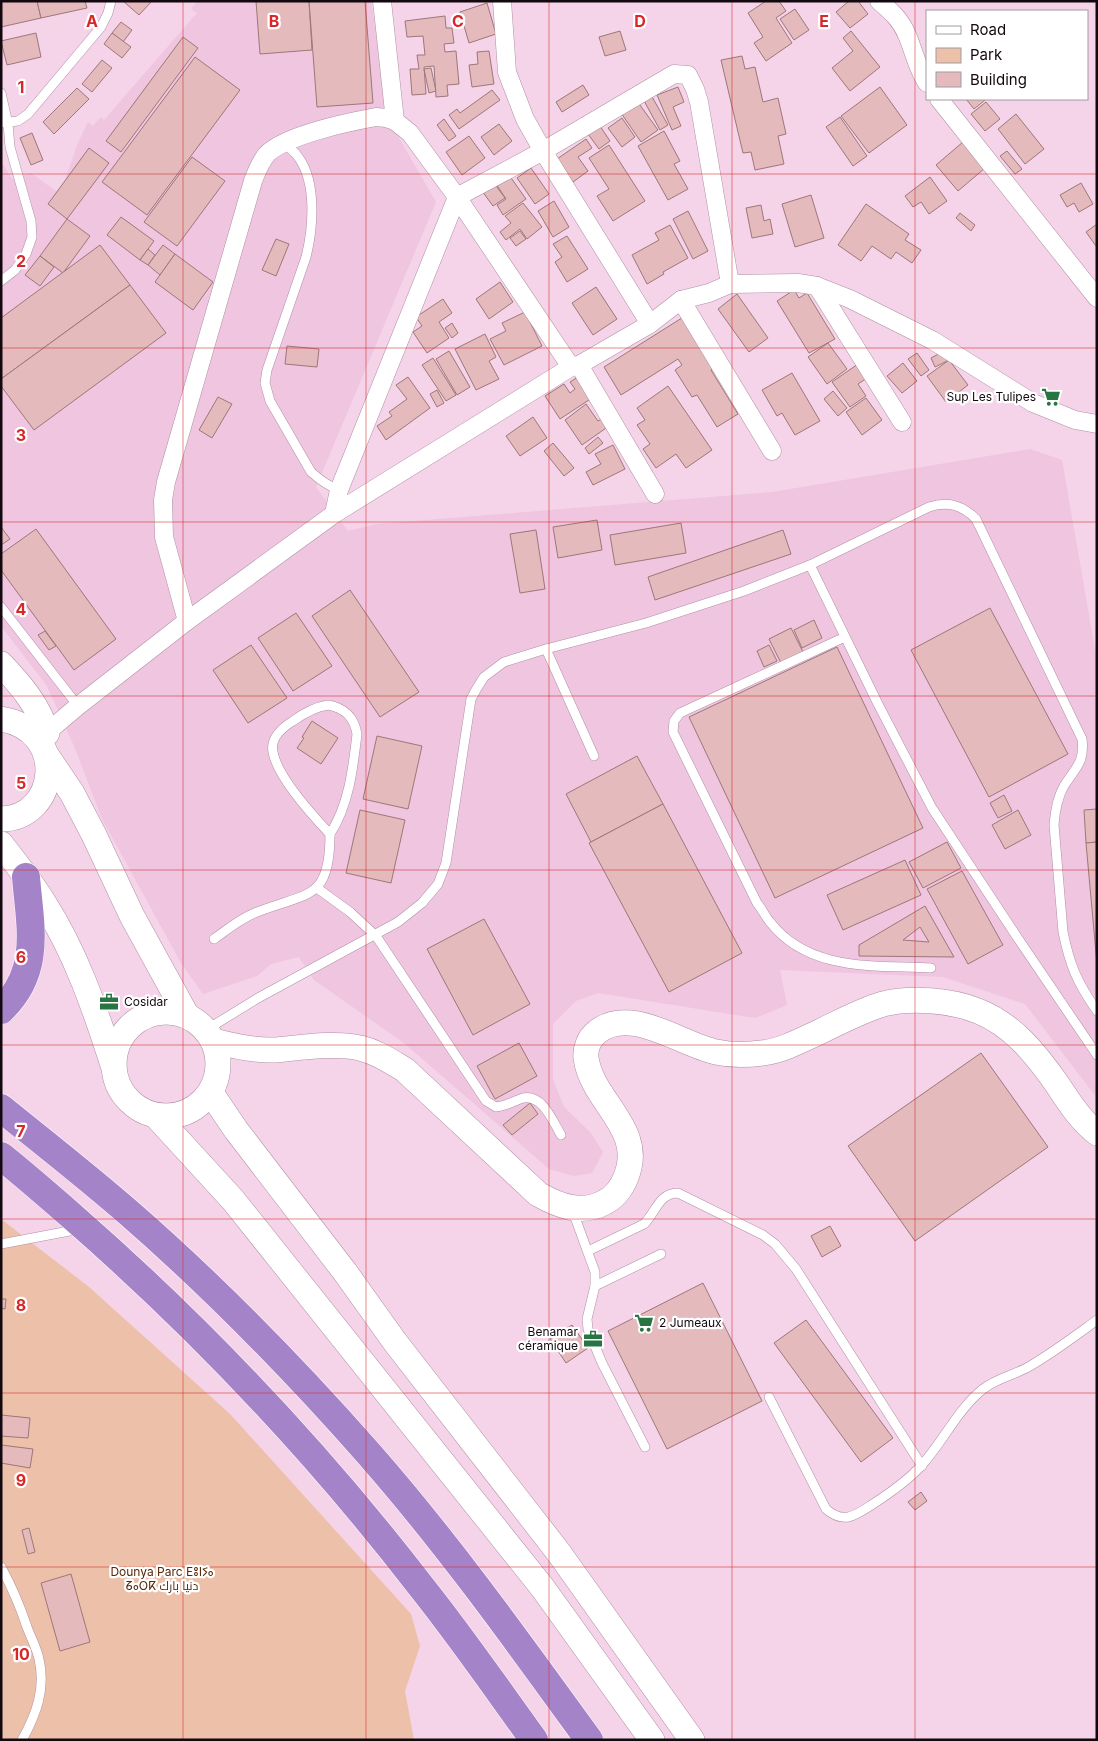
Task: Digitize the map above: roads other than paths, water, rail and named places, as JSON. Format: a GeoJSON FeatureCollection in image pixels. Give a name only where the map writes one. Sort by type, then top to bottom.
{"type":"FeatureCollection","features":[{"type":"Feature","properties":{"kind":"highway"},"geometry":{"type":"LineString","coordinates":[[1,1010],[17,992],[29,966],[31,938],[26,877]]}},
{"type":"Feature","properties":{"kind":"highway"},"geometry":{"type":"LineString","coordinates":[[1,1108],[130,1214],[236,1313],[304,1382],[369,1454],[432,1529],[492,1606],[589,1740]]}},
{"type":"Feature","properties":{"kind":"highway"},"geometry":{"type":"LineString","coordinates":[[1,1156],[140,1277],[201,1336],[317,1459],[424,1590],[534,1740]]}},
{"type":"Feature","properties":{"kind":"main road"},"geometry":{"type":"LineString","coordinates":[[1,664],[28,694],[38,711],[49,768],[48,780],[36,802],[28,810],[17,816],[1,819]]}},
{"type":"Feature","properties":{"kind":"main road"},"geometry":{"type":"LineString","coordinates":[[1,720],[22,725],[44,743],[81,810],[132,916],[202,1029],[219,1063],[214,1084],[200,1104],[180,1115],[156,1116],[145,1112],[126,1098],[115,1078],[99,1022],[75,961],[44,903],[1,844]]}},
{"type":"Feature","properties":{"kind":"main road"},"geometry":{"type":"LineString","coordinates":[[113,1066],[114,1055],[124,1033],[136,1021],[152,1013],[164,1011],[243,1047],[273,1050],[325,1046],[358,1047],[379,1054],[411,1075],[532,1189],[554,1203],[572,1209],[591,1207],[606,1202],[617,1193],[625,1180],[630,1166],[632,1152],[628,1140],[622,1126],[600,1092],[590,1072],[586,1058],[590,1038],[610,1024],[626,1022],[639,1024],[692,1045],[716,1052],[763,1053],[798,1041],[883,1004],[912,1001],[944,1002],[978,1011],[1004,1026],[1028,1046],[1074,1109],[1097,1133]]}},
{"type":"Feature","properties":{"kind":"main road"},"geometry":{"type":"LineString","coordinates":[[214,1084],[273,1050]]}},
{"type":"Feature","properties":{"kind":"main road"},"geometry":{"type":"LineString","coordinates":[[214,1084],[242,1138],[559,1553],[692,1740]]}},
{"type":"Feature","properties":{"kind":"main road"},"geometry":{"type":"LineString","coordinates":[[156,1116],[233,1200],[536,1580],[652,1740]]}},
{"type":"Feature","properties":{"kind":"street"},"geometry":{"type":"LineString","coordinates":[[382,1],[395,121]]}},
{"type":"Feature","properties":{"kind":"street"},"geometry":{"type":"LineString","coordinates":[[502,1],[507,72],[525,119],[542,151],[650,324]]}},
{"type":"Feature","properties":{"kind":"street"},"geometry":{"type":"LineString","coordinates":[[879,1],[894,13],[902,24],[918,67],[926,80]]}},
{"type":"Feature","properties":{"kind":"street"},"geometry":{"type":"LineString","coordinates":[[334,514],[339,490],[457,197],[542,151],[674,74],[688,76],[699,102],[730,284]]}},
{"type":"Feature","properties":{"kind":"street"},"geometry":{"type":"LineString","coordinates":[[941,100],[1097,298]]}},
{"type":"Feature","properties":{"kind":"street"},"geometry":{"type":"LineString","coordinates":[[186,621],[164,537],[162,519],[166,482],[253,181],[263,158],[282,142],[297,136],[366,119],[386,118],[395,121],[410,133],[575,366],[655,494]]}},
{"type":"Feature","properties":{"kind":"street"},"geometry":{"type":"LineString","coordinates":[[44,743],[78,706],[186,621],[334,514],[575,366],[650,324],[681,300],[708,293],[730,284],[798,283],[817,286],[850,299],[932,340],[1033,404],[1075,420],[1097,424]]}},
{"type":"Feature","properties":{"kind":"street"},"geometry":{"type":"LineString","coordinates":[[817,286],[902,422]]}},
{"type":"Feature","properties":{"kind":"street"},"geometry":{"type":"LineString","coordinates":[[681,300],[772,451]]}},
{"type":"Feature","properties":{"kind":"lane"},"geometry":{"type":"LineString","coordinates":[[5,124],[18,121],[37,104],[100,27],[108,13],[111,1]]}},
{"type":"Feature","properties":{"kind":"lane"},"geometry":{"type":"LineString","coordinates":[[1,94],[10,147],[28,206],[32,237],[26,254],[15,270],[1,281]]}},
{"type":"Feature","properties":{"kind":"lane"},"geometry":{"type":"LineString","coordinates":[[282,142],[301,160],[308,180],[311,198],[310,238],[306,258],[267,370],[265,383],[270,402],[311,472],[326,484],[339,490]]}},
{"type":"Feature","properties":{"kind":"lane"},"geometry":{"type":"LineString","coordinates":[[202,1029],[376,936],[422,903],[438,884],[446,863],[471,699],[476,688],[493,669],[504,662],[546,648],[680,612],[744,591],[810,566],[929,507],[939,504],[959,506],[976,519],[1082,739],[1082,757],[1059,798],[1055,811],[1054,825],[1063,932],[1066,947],[1075,975],[1097,1011]]}},
{"type":"Feature","properties":{"kind":"lane"},"geometry":{"type":"LineString","coordinates":[[810,566],[932,808],[1097,1055]]}},
{"type":"Feature","properties":{"kind":"lane"},"geometry":{"type":"LineString","coordinates":[[1,607],[78,706]]}},
{"type":"Feature","properties":{"kind":"lane"},"geometry":{"type":"LineString","coordinates":[[845,637],[680,713],[674,721],[673,732],[757,903],[770,923],[788,940],[808,953],[831,962],[931,968]]}},
{"type":"Feature","properties":{"kind":"lane"},"geometry":{"type":"LineString","coordinates":[[546,648],[594,756]]}},
{"type":"Feature","properties":{"kind":"lane"},"geometry":{"type":"LineString","coordinates":[[214,939],[248,916],[300,898],[318,888],[326,872],[329,859],[330,834],[337,824],[346,796],[357,734],[351,717],[345,711],[328,705],[319,706],[290,722],[279,732],[274,740],[272,750],[284,777],[310,813],[330,834]]}},
{"type":"Feature","properties":{"kind":"lane"},"geometry":{"type":"LineString","coordinates":[[318,888],[350,912],[376,936],[486,1101],[496,1107],[525,1098],[534,1098],[541,1103],[561,1136]]}},
{"type":"Feature","properties":{"kind":"lane"},"geometry":{"type":"LineString","coordinates":[[588,1252],[644,1224],[651,1217],[664,1196],[671,1193],[678,1193],[763,1235],[775,1244],[796,1268],[922,1466]]}},
{"type":"Feature","properties":{"kind":"lane"},"geometry":{"type":"LineString","coordinates":[[572,1209],[595,1272],[595,1286],[588,1310],[588,1329],[602,1363],[645,1447]]}},
{"type":"Feature","properties":{"kind":"lane"},"geometry":{"type":"LineString","coordinates":[[1,1244],[85,1228]]}},
{"type":"Feature","properties":{"kind":"lane"},"geometry":{"type":"LineString","coordinates":[[595,1286],[661,1254]]}},
{"type":"Feature","properties":{"kind":"lane"},"geometry":{"type":"LineString","coordinates":[[769,1397],[826,1508],[838,1517],[846,1518],[859,1513],[888,1495],[922,1466],[977,1394],[993,1382],[1021,1371],[1040,1360],[1097,1320]]}},
{"type":"Feature","properties":{"kind":"lane"},"geometry":{"type":"LineString","coordinates":[[1,1567],[15,1592],[39,1659],[42,1681],[39,1702],[32,1722],[22,1740]]}},
{"type":"Feature","properties":{"kind":"place","name":"Sup Les Tulipes"},"geometry":{"type":"Point","coordinates":[1051,397]}},
{"type":"Feature","properties":{"kind":"place","name":"Cosidar"},"geometry":{"type":"Point","coordinates":[109,1002]}},
{"type":"Feature","properties":{"kind":"place","name":"2 Jumeaux"},"geometry":{"type":"Point","coordinates":[644,1323]}},
{"type":"Feature","properties":{"kind":"place","name":"Benamar céramique"},"geometry":{"type":"Point","coordinates":[593,1339]}},
{"type":"Feature","properties":{"kind":"park label","name":"Dounya Parc ⴹⵓⵏⵢⴰ ⵒⴰⵔⴽ دنيا بارك"},"geometry":{"type":"Point","coordinates":[162,1579]}}]}
